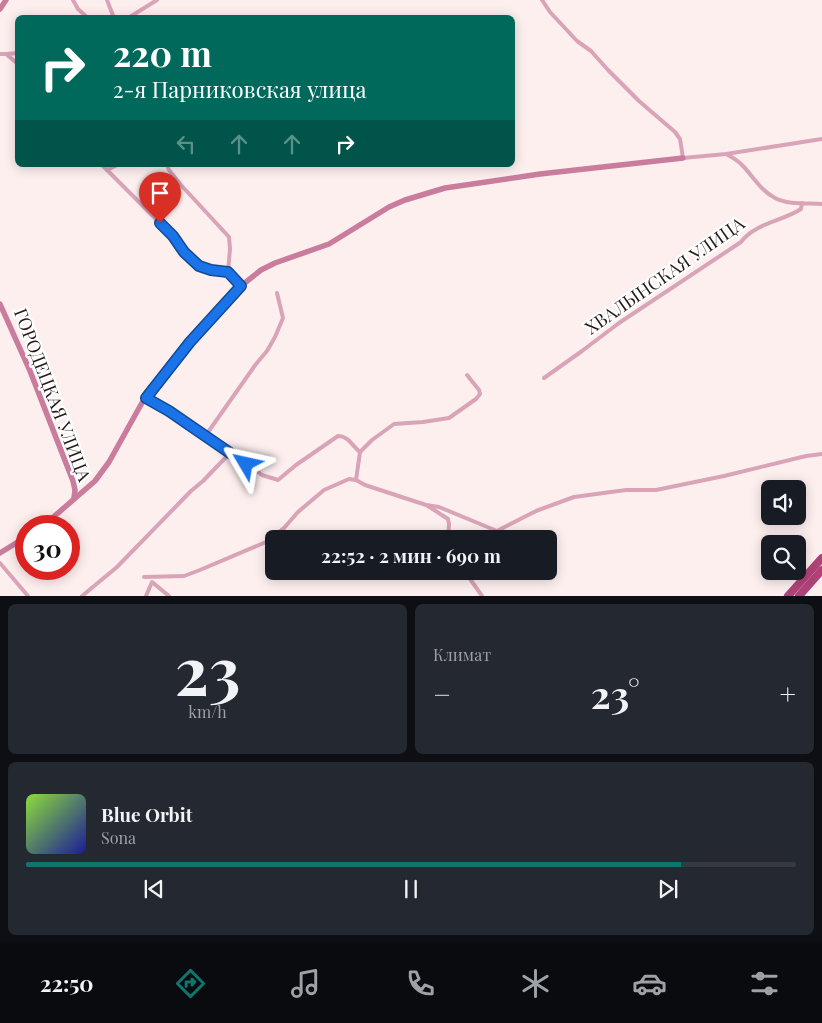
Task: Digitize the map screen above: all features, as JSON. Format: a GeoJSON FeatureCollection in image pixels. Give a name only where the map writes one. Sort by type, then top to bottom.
{"type":"FeatureCollection","features":[{"type":"Feature","properties":{"kind":"highway"},"geometry":{"type":"LineString","coordinates":[[788,596],[822,558]]}},
{"type":"Feature","properties":{"kind":"highway"},"geometry":{"type":"LineString","coordinates":[[799,596],[822,570]]}},
{"type":"Feature","properties":{"kind":"street"},"geometry":{"type":"LineString","coordinates":[[0,9],[6,0]]}},
{"type":"Feature","properties":{"kind":"street"},"geometry":{"type":"LineString","coordinates":[[73,0],[78,9],[85,15]]}},
{"type":"Feature","properties":{"kind":"street"},"geometry":{"type":"LineString","coordinates":[[107,0],[113,15]]}},
{"type":"Feature","properties":{"kind":"street"},"geometry":{"type":"LineString","coordinates":[[133,15],[156,0]]}},
{"type":"Feature","properties":{"kind":"street"},"geometry":{"type":"LineString","coordinates":[[542,0],[550,12],[577,41],[591,51],[608,70],[675,132],[680,139],[683,158]]}},
{"type":"Feature","properties":{"kind":"street"},"geometry":{"type":"LineString","coordinates":[[0,54],[15,53]]}},
{"type":"Feature","properties":{"kind":"street"},"geometry":{"type":"LineString","coordinates":[[6,54],[15,62]]}},
{"type":"Feature","properties":{"kind":"street"},"geometry":{"type":"LineString","coordinates":[[56,515],[95,481],[109,462],[146,398],[185,348],[241,286],[261,270],[275,263],[329,244],[390,206],[445,188],[540,174],[726,154],[822,140]]}},
{"type":"Feature","properties":{"kind":"street"},"geometry":{"type":"LineString","coordinates":[[726,154],[741,164],[776,199],[822,204]]}},
{"type":"Feature","properties":{"kind":"street"},"geometry":{"type":"LineString","coordinates":[[104,167],[173,236],[184,252],[199,266],[228,272],[241,286]]}},
{"type":"Feature","properties":{"kind":"street"},"geometry":{"type":"LineString","coordinates":[[107,170],[113,167]]}},
{"type":"Feature","properties":{"kind":"street"},"geometry":{"type":"LineString","coordinates":[[168,167],[181,185],[229,237],[228,272]]}},
{"type":"Feature","properties":{"kind":"street","name":"ХВАЛЫНСКАЯ УЛИЦА"},"geometry":{"type":"LineString","coordinates":[[544,378],[618,323],[741,242],[756,230],[802,209],[802,203]]}},
{"type":"Feature","properties":{"kind":"street"},"geometry":{"type":"LineString","coordinates":[[206,435],[267,351],[275,337],[283,318],[277,293]]}},
{"type":"Feature","properties":{"kind":"street","name":"ГОРОДЕЦКАЯ УЛИЦА"},"geometry":{"type":"LineString","coordinates":[[0,304],[30,372],[73,481],[74,498]]}},
{"type":"Feature","properties":{"kind":"street"},"geometry":{"type":"LineString","coordinates":[[356,480],[360,452],[372,440],[394,424],[449,418],[476,399],[480,394],[479,390],[467,375]]}},
{"type":"Feature","properties":{"kind":"street"},"geometry":{"type":"LineString","coordinates":[[146,398],[206,435],[262,475],[278,480],[338,436],[348,439],[360,452]]}},
{"type":"Feature","properties":{"kind":"street"},"geometry":{"type":"LineString","coordinates":[[82,596],[117,567],[190,491],[203,481],[231,452]]}},
{"type":"Feature","properties":{"kind":"street"},"geometry":{"type":"LineString","coordinates":[[144,577],[184,576],[266,542],[284,528],[298,512],[324,490],[349,479],[439,507],[497,531],[536,511],[574,497],[626,490],[656,490],[822,454]]}},
{"type":"Feature","properties":{"kind":"street"},"geometry":{"type":"LineString","coordinates":[[426,504],[448,520],[449,530]]}},
{"type":"Feature","properties":{"kind":"street"},"geometry":{"type":"LineString","coordinates":[[0,553],[15,544]]}},
{"type":"Feature","properties":{"kind":"street"},"geometry":{"type":"LineString","coordinates":[[0,563],[28,596]]}},
{"type":"Feature","properties":{"kind":"street"},"geometry":{"type":"LineString","coordinates":[[471,580],[482,596]]}},
{"type":"Feature","properties":{"kind":"street"},"geometry":{"type":"LineString","coordinates":[[146,596],[152,582],[169,596]]}},
{"type":"Feature","properties":{"kind":"route"},"geometry":{"type":"LineString","coordinates":[[160,223],[173,236],[184,252],[199,266],[228,272],[241,286],[180,353],[146,398],[169,411],[246,464]]}}]}
